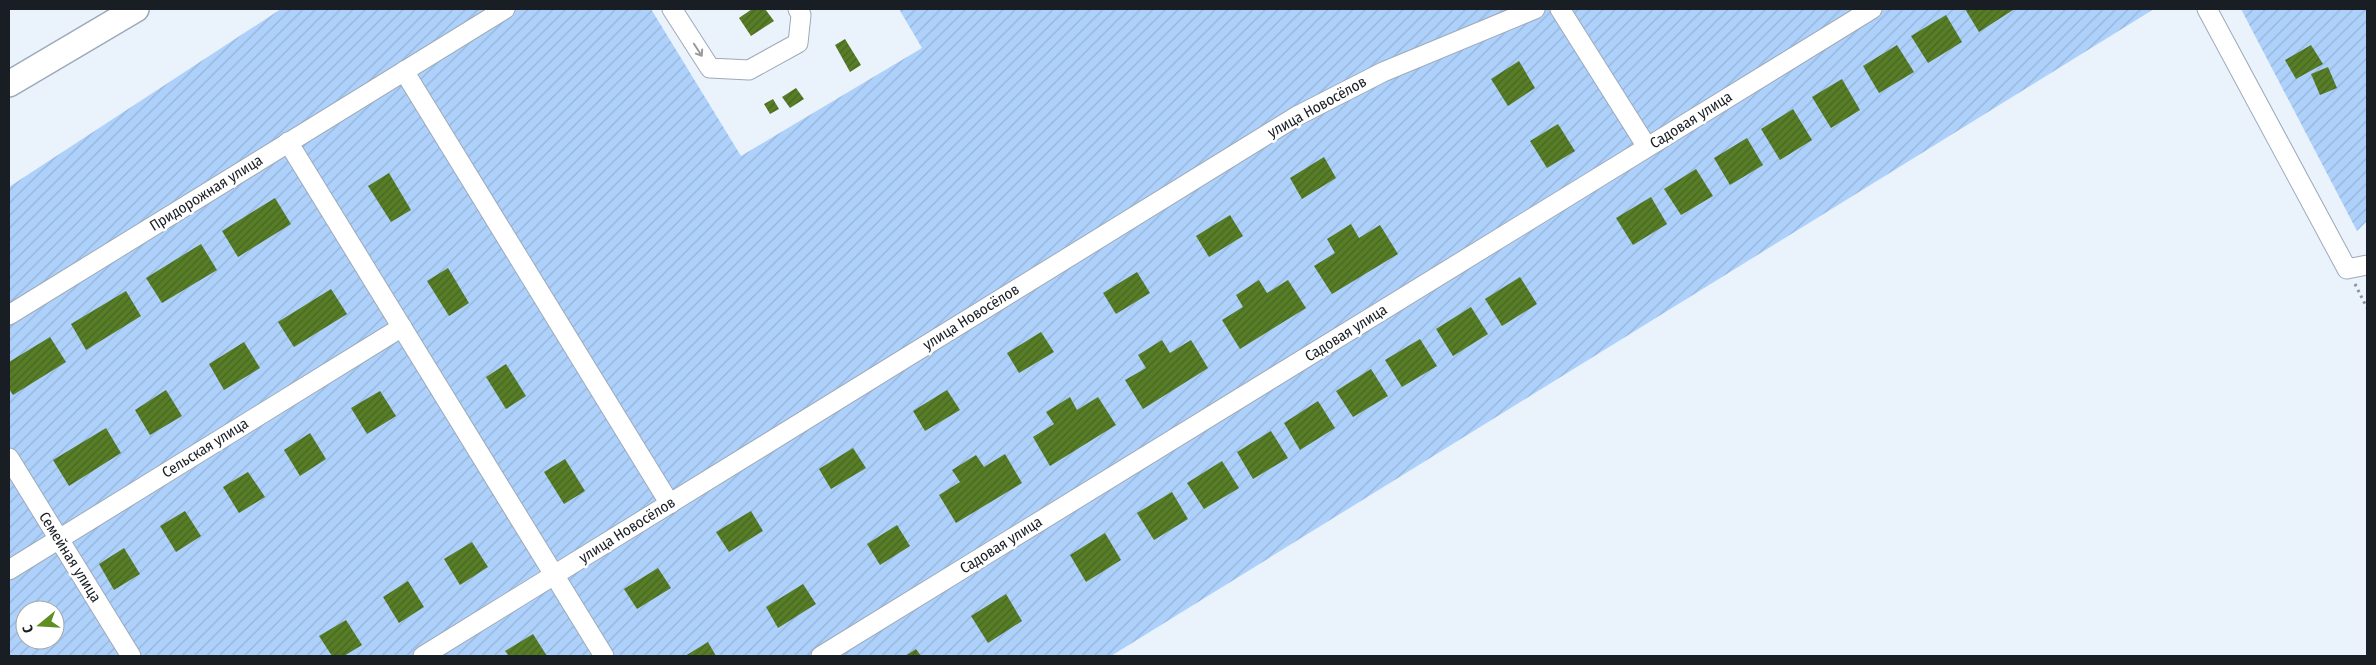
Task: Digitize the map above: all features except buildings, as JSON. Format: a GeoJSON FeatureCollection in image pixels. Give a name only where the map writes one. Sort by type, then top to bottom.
{"type":"FeatureCollection","features":[{"type":"Feature","properties":{"kind":"main road"},"geometry":{"type":"LineString","coordinates":[[9,84],[136,9]]}},
{"type":"Feature","properties":{"kind":"street","name":"Придорожная улица"},"geometry":{"type":"LineString","coordinates":[[9,316],[505,9]]}},
{"type":"Feature","properties":{"kind":"street"},"geometry":{"type":"LineString","coordinates":[[672,9],[710,68],[749,70],[798,43],[801,15],[798,9]]}},
{"type":"Feature","properties":{"kind":"street","name":"улица Новосёлов"},"geometry":{"type":"LineString","coordinates":[[423,656],[1297,116],[1383,72],[1535,9]]}},
{"type":"Feature","properties":{"kind":"street"},"geometry":{"type":"LineString","coordinates":[[1560,9],[1647,147]]}},
{"type":"Feature","properties":{"kind":"street","name":"Садовая улица"},"geometry":{"type":"LineString","coordinates":[[821,656],[1872,9]]}},
{"type":"Feature","properties":{"kind":"street"},"geometry":{"type":"LineString","coordinates":[[2207,9],[2347,269],[2367,265]]}},
{"type":"Feature","properties":{"kind":"street"},"geometry":{"type":"LineString","coordinates":[[404,71],[670,504]]}},
{"type":"Feature","properties":{"kind":"street"},"geometry":{"type":"LineString","coordinates":[[288,142],[604,656]]}},
{"type":"Feature","properties":{"kind":"street","name":"Сельская улица"},"geometry":{"type":"LineString","coordinates":[[9,570],[402,327]]}},
{"type":"Feature","properties":{"kind":"street","name":"Семейная улица"},"geometry":{"type":"LineString","coordinates":[[9,458],[131,656]]}},
{"type":"Feature","properties":{"kind":"path"},"geometry":{"type":"LineString","coordinates":[[2347,269],[2367,308]]}},
{"type":"Feature","properties":{"kind":"shaded area"},"geometry":{"type":"Polygon","coordinates":[[[281,9],[651,9],[741,156],[922,48],[899,9],[2154,9],[1111,656],[9,656],[9,187],[281,9]]]}},
{"type":"Feature","properties":{"kind":"shaded area"},"geometry":{"type":"Polygon","coordinates":[[[2241,9],[2367,9],[2367,221],[2357,231],[2241,9]]]}}]}
